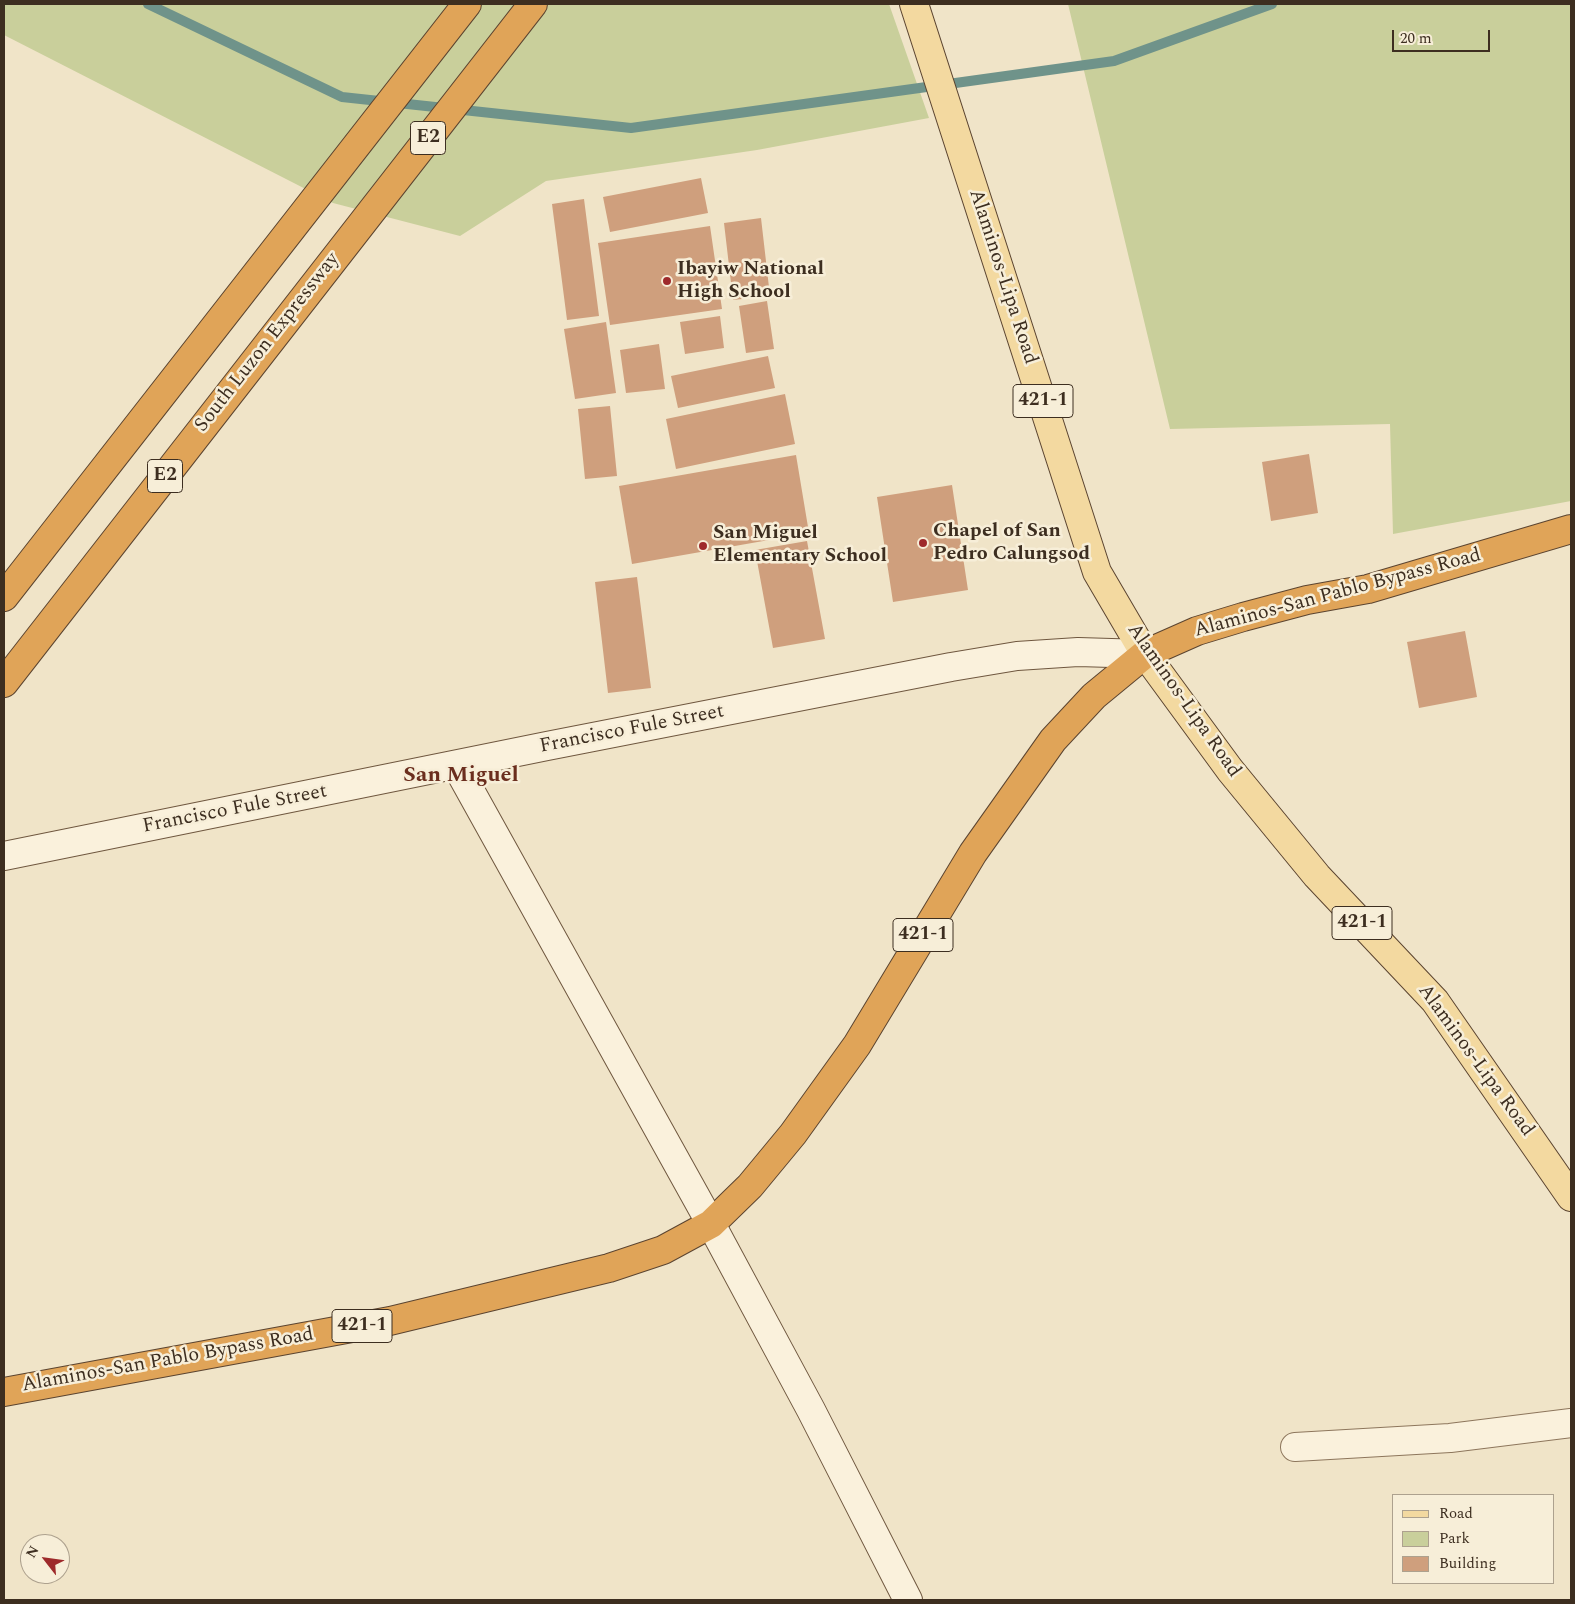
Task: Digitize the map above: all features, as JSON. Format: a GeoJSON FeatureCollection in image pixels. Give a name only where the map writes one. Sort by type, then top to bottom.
{"type":"FeatureCollection","features":[{"type":"Feature","properties":{"kind":"highway","name":"E2"},"geometry":{"type":"LineString","coordinates":[[4,597],[467,4]]}},
{"type":"Feature","properties":{"kind":"highway","name":"South Luzon Expressway"},"geometry":{"type":"LineString","coordinates":[[4,683],[531,6]]}},
{"type":"Feature","properties":{"kind":"highway","name":"Alaminos-San Pablo Bypass Road"},"geometry":{"type":"LineString","coordinates":[[4,1392],[390,1321],[609,1268],[663,1250],[711,1224],[750,1186],[793,1134],[857,1045],[973,853],[1053,740],[1094,696],[1145,654],[1197,631],[1243,617],[1307,600],[1368,589],[1571,529]]}},
{"type":"Feature","properties":{"kind":"main road","name":"Alaminos-Lipa Road"},"geometry":{"type":"LineString","coordinates":[[914,4],[1098,572],[1145,654],[1230,770],[1317,876],[1435,1001],[1571,1197]]}},
{"type":"Feature","properties":{"kind":"street","name":"Francisco Fule Street"},"geometry":{"type":"LineString","coordinates":[[4,856],[547,746],[941,669],[1017,656],[1078,652],[1145,654]]}},
{"type":"Feature","properties":{"kind":"street"},"geometry":{"type":"LineString","coordinates":[[456,765],[711,1224],[811,1410],[908,1600]]}},
{"type":"Feature","properties":{"kind":"street"},"geometry":{"type":"LineString","coordinates":[[1295,1447],[1450,1438],[1571,1423]]}},
{"type":"Feature","properties":{"kind":"green space"},"geometry":{"type":"Polygon","coordinates":[[[4,4],[889,4],[929,118],[757,150],[546,181],[460,236],[333,203],[4,35],[4,4]]]}},
{"type":"Feature","properties":{"kind":"green space"},"geometry":{"type":"Polygon","coordinates":[[[1068,4],[1571,4],[1571,501],[1393,534],[1390,424],[1170,429],[1068,4]]]}},
{"type":"Feature","properties":{"kind":"building"},"geometry":{"type":"Polygon","coordinates":[[[701,178],[708,213],[610,232],[603,197],[701,178]]]}},
{"type":"Feature","properties":{"kind":"building"},"geometry":{"type":"Polygon","coordinates":[[[584,199],[599,316],[567,320],[552,204],[584,199]]]}},
{"type":"Feature","properties":{"kind":"building"},"geometry":{"type":"Polygon","coordinates":[[[761,218],[770,296],[733,300],[724,223],[761,218]]]}},
{"type":"Feature","properties":{"kind":"building"},"geometry":{"type":"Polygon","coordinates":[[[710,226],[722,309],[610,325],[598,243],[710,226]]]}},
{"type":"Feature","properties":{"kind":"building"},"geometry":{"type":"Polygon","coordinates":[[[767,301],[774,349],[746,353],[739,306],[767,301]]]}},
{"type":"Feature","properties":{"kind":"building"},"geometry":{"type":"Polygon","coordinates":[[[720,316],[724,348],[685,354],[680,322],[720,316]]]}},
{"type":"Feature","properties":{"kind":"building"},"geometry":{"type":"Polygon","coordinates":[[[606,322],[616,393],[575,399],[564,329],[606,322]]]}},
{"type":"Feature","properties":{"kind":"building"},"geometry":{"type":"Polygon","coordinates":[[[659,344],[665,389],[626,393],[620,350],[659,344]]]}},
{"type":"Feature","properties":{"kind":"building"},"geometry":{"type":"Polygon","coordinates":[[[768,356],[775,388],[678,408],[671,376],[768,356]]]}},
{"type":"Feature","properties":{"kind":"building"},"geometry":{"type":"Polygon","coordinates":[[[785,394],[795,444],[676,469],[666,419],[785,394]]]}},
{"type":"Feature","properties":{"kind":"building"},"geometry":{"type":"Polygon","coordinates":[[[610,406],[617,476],[585,479],[578,409],[610,406]]]}},
{"type":"Feature","properties":{"kind":"building"},"geometry":{"type":"Polygon","coordinates":[[[1309,454],[1318,513],[1271,521],[1262,462],[1309,454]]]}},
{"type":"Feature","properties":{"kind":"building"},"geometry":{"type":"Polygon","coordinates":[[[796,455],[809,533],[632,564],[619,486],[796,455]]]}},
{"type":"Feature","properties":{"kind":"building","name":"Chapel of San Pedro Calungsod"},"geometry":{"type":"Polygon","coordinates":[[[952,485],[968,590],[893,602],[877,497],[952,485]]]}},
{"type":"Feature","properties":{"kind":"building"},"geometry":{"type":"Polygon","coordinates":[[[807,541],[825,639],[773,648],[755,550],[807,541]]]}},
{"type":"Feature","properties":{"kind":"building"},"geometry":{"type":"Polygon","coordinates":[[[637,577],[651,688],[608,693],[595,582],[637,577]]]}},
{"type":"Feature","properties":{"kind":"building"},"geometry":{"type":"Polygon","coordinates":[[[1465,631],[1477,697],[1419,708],[1407,642],[1465,631]]]}},
{"type":"Feature","properties":{"kind":"waterway"},"geometry":{"type":"LineString","coordinates":[[148,4],[342,97],[631,128],[1114,61],[1272,4]]}},
{"type":"Feature","properties":{"kind":"place","name":"Ibayiw National High School"},"geometry":{"type":"Point","coordinates":[667,281]}},
{"type":"Feature","properties":{"kind":"place","name":"Chapel of San Pedro Calungsod"},"geometry":{"type":"Point","coordinates":[923,543]}},
{"type":"Feature","properties":{"kind":"place","name":"San Miguel Elementary School"},"geometry":{"type":"Point","coordinates":[703,546]}},
{"type":"Feature","properties":{"kind":"district","name":"San Miguel"},"geometry":{"type":"Point","coordinates":[461,777]}}]}
